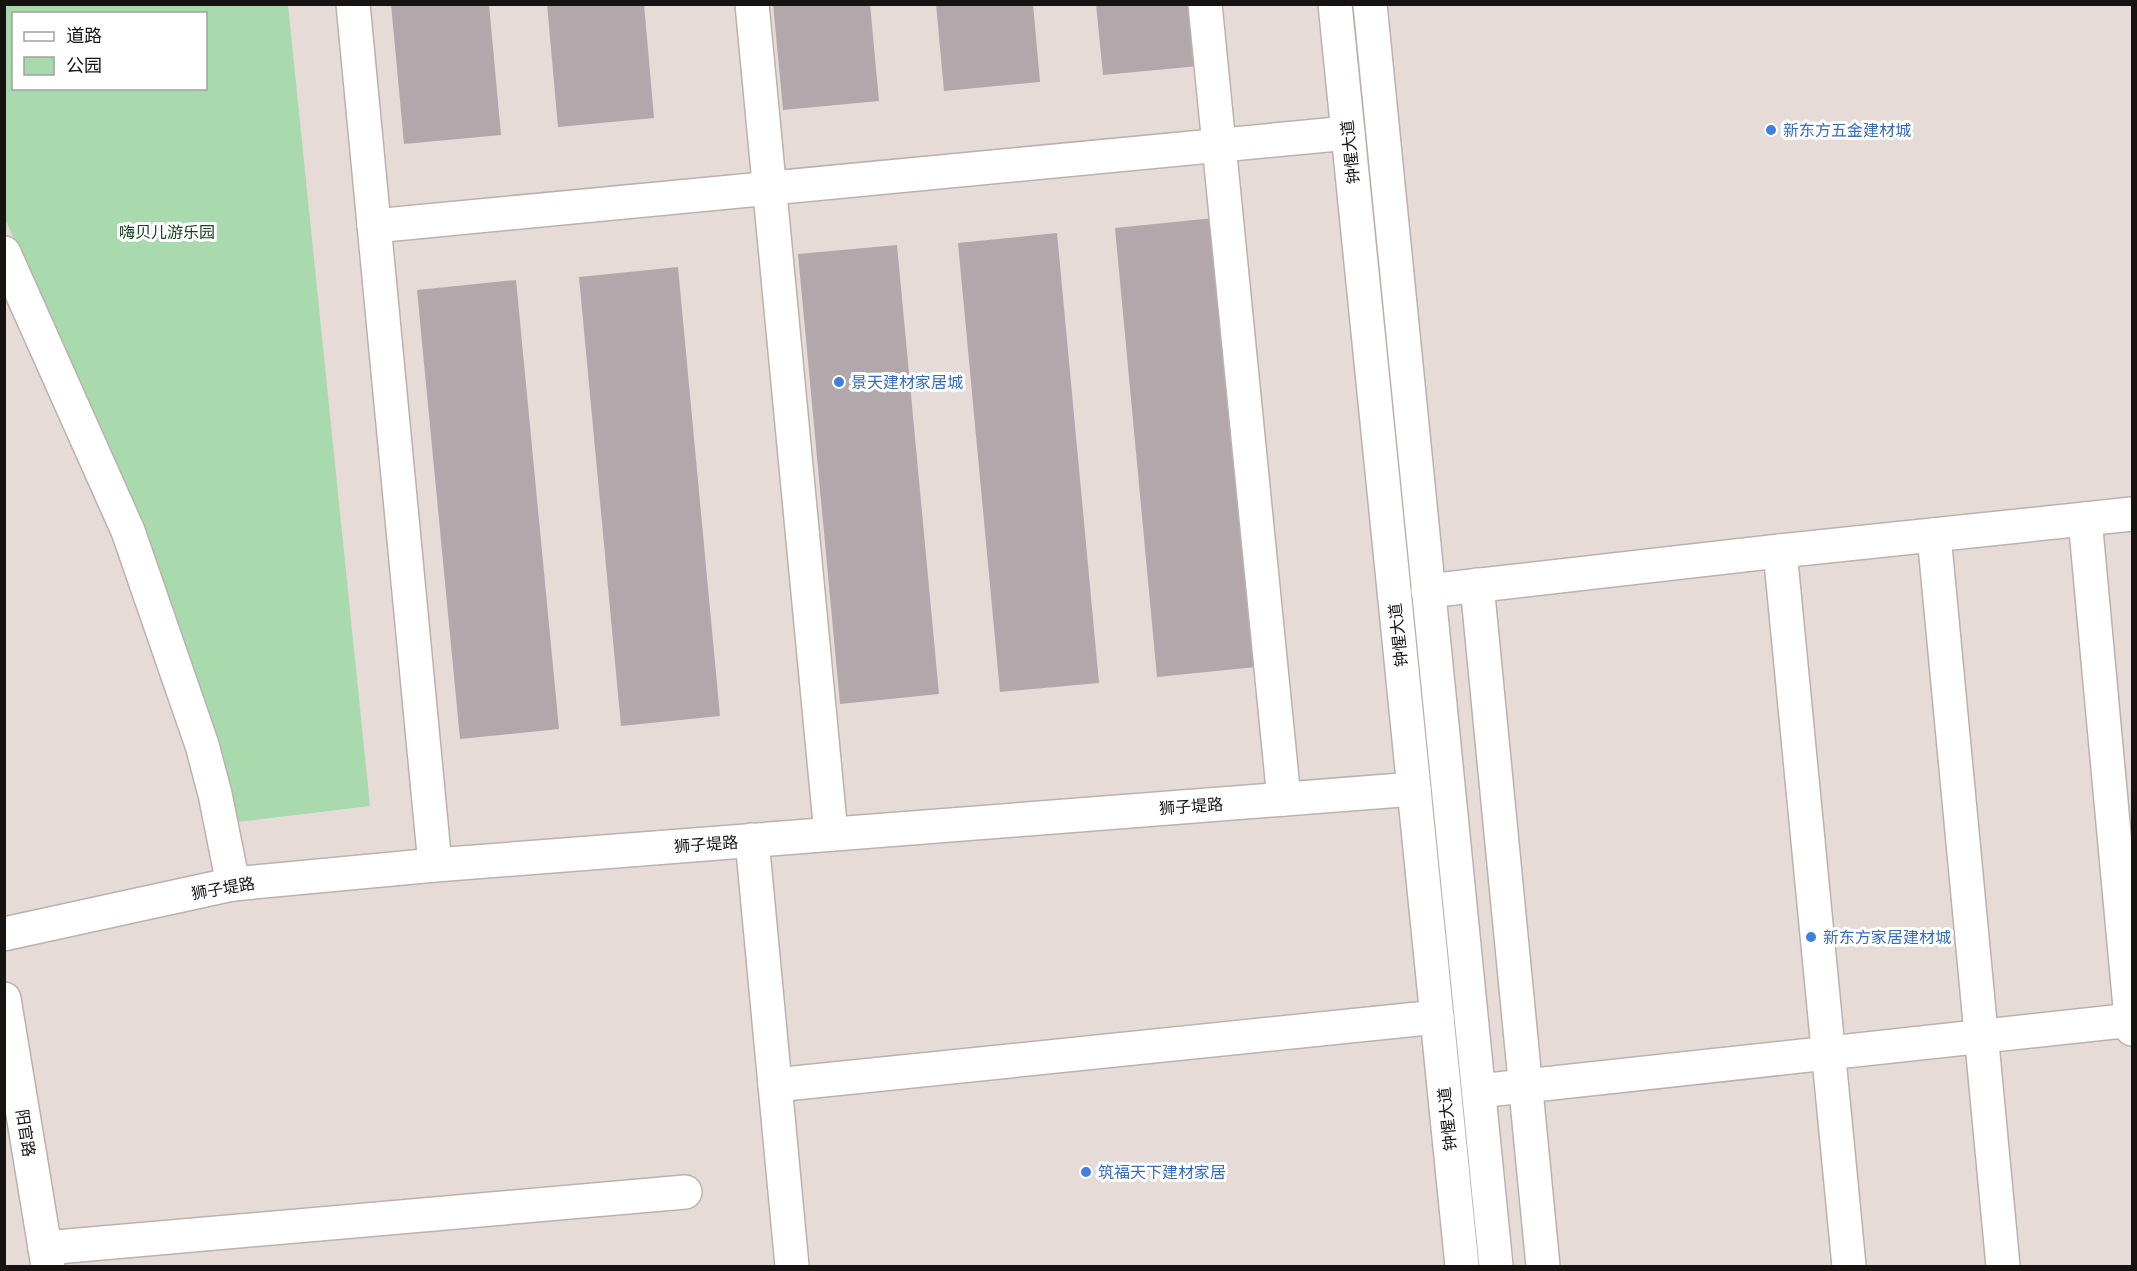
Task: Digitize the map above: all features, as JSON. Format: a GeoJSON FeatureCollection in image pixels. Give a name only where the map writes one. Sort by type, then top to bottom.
{"type":"FeatureCollection","features":[{"type":"Feature","properties":{"kind":"main road"},"geometry":{"type":"LineString","coordinates":[[353,4],[435,864]]}},
{"type":"Feature","properties":{"kind":"main road"},"geometry":{"type":"LineString","coordinates":[[752,4],[831,834]]}},
{"type":"Feature","properties":{"kind":"main road"},"geometry":{"type":"LineString","coordinates":[[1205,4],[1284,799]]}},
{"type":"Feature","properties":{"kind":"main road","name":"钟惺大道"},"geometry":{"type":"LineString","coordinates":[[1335,4],[1462,1266]]}},
{"type":"Feature","properties":{"kind":"main road","name":"钟惺大道"},"geometry":{"type":"LineString","coordinates":[[1370,4],[1496,1266]]}},
{"type":"Feature","properties":{"kind":"main road"},"geometry":{"type":"LineString","coordinates":[[374,226],[1348,133]]}},
{"type":"Feature","properties":{"kind":"main road"},"geometry":{"type":"LineString","coordinates":[[4,253],[128,531],[202,745],[215,794],[233,884]]}},
{"type":"Feature","properties":{"kind":"main road"},"geometry":{"type":"LineString","coordinates":[[1428,591],[2133,514]]}},
{"type":"Feature","properties":{"kind":"main road"},"geometry":{"type":"LineString","coordinates":[[1479,1091],[1981,1036],[2132,1024],[2085,519]]}},
{"type":"Feature","properties":{"kind":"main road"},"geometry":{"type":"LineString","coordinates":[[1934,535],[2003,1266]]}},
{"type":"Feature","properties":{"kind":"main road"},"geometry":{"type":"LineString","coordinates":[[1780,551],[1849,1266]]}},
{"type":"Feature","properties":{"kind":"main road"},"geometry":{"type":"LineString","coordinates":[[1477,585],[1543,1266]]}},
{"type":"Feature","properties":{"kind":"main road","name":"狮子堤路"},"geometry":{"type":"LineString","coordinates":[[4,934],[233,884],[435,864],[1414,789]]}},
{"type":"Feature","properties":{"kind":"main road"},"geometry":{"type":"LineString","coordinates":[[752,840],[792,1266]]}},
{"type":"Feature","properties":{"kind":"main road","name":"阳官路"},"geometry":{"type":"LineString","coordinates":[[4,999],[47,1257]]}},
{"type":"Feature","properties":{"kind":"main road"},"geometry":{"type":"LineString","coordinates":[[775,1085],[1437,1017]]}},
{"type":"Feature","properties":{"kind":"main road"},"geometry":{"type":"LineString","coordinates":[[47,1257],[685,1192]]}},
{"type":"Feature","properties":{"kind":"green space","name":"嗨贝儿游乐园"},"geometry":{"type":"Polygon","coordinates":[[[4,5],[288,5],[370,806],[237,822],[82,388],[5,219],[4,5]]]}},
{"type":"Feature","properties":{"kind":"building"},"geometry":{"type":"Polygon","coordinates":[[[391,4],[489,4],[501,135],[404,144],[391,4]]]}},
{"type":"Feature","properties":{"kind":"building"},"geometry":{"type":"Polygon","coordinates":[[[547,4],[644,4],[654,118],[558,127],[547,4]]]}},
{"type":"Feature","properties":{"kind":"building"},"geometry":{"type":"Polygon","coordinates":[[[773,4],[870,4],[879,101],[783,110],[773,4]]]}},
{"type":"Feature","properties":{"kind":"building"},"geometry":{"type":"Polygon","coordinates":[[[936,4],[1033,4],[1040,82],[944,91],[936,4]]]}},
{"type":"Feature","properties":{"kind":"building"},"geometry":{"type":"Polygon","coordinates":[[[1096,4],[1194,4],[1199,66],[1103,75],[1096,4]]]}},
{"type":"Feature","properties":{"kind":"building"},"geometry":{"type":"Polygon","coordinates":[[[1214,218],[1256,667],[1157,677],[1115,228],[1214,218]]]}},
{"type":"Feature","properties":{"kind":"building"},"geometry":{"type":"Polygon","coordinates":[[[1057,233],[1099,683],[1000,692],[958,243],[1057,233]]]}},
{"type":"Feature","properties":{"kind":"building"},"geometry":{"type":"Polygon","coordinates":[[[897,245],[939,694],[840,704],[798,254],[897,245]]]}},
{"type":"Feature","properties":{"kind":"building"},"geometry":{"type":"Polygon","coordinates":[[[678,267],[720,716],[621,726],[579,277],[678,267]]]}},
{"type":"Feature","properties":{"kind":"building"},"geometry":{"type":"Polygon","coordinates":[[[516,280],[559,729],[460,739],[417,290],[516,280]]]}},
{"type":"Feature","properties":{"kind":"place","name":"新东方五金建材城"},"geometry":{"type":"Point","coordinates":[1771,130]}},
{"type":"Feature","properties":{"kind":"place","name":"景天建材家居城"},"geometry":{"type":"Point","coordinates":[839,382]}},
{"type":"Feature","properties":{"kind":"place","name":"新东方家居建材城"},"geometry":{"type":"Point","coordinates":[1811,937]}},
{"type":"Feature","properties":{"kind":"place","name":"筑福天下建材家居"},"geometry":{"type":"Point","coordinates":[1086,1172]}}]}
